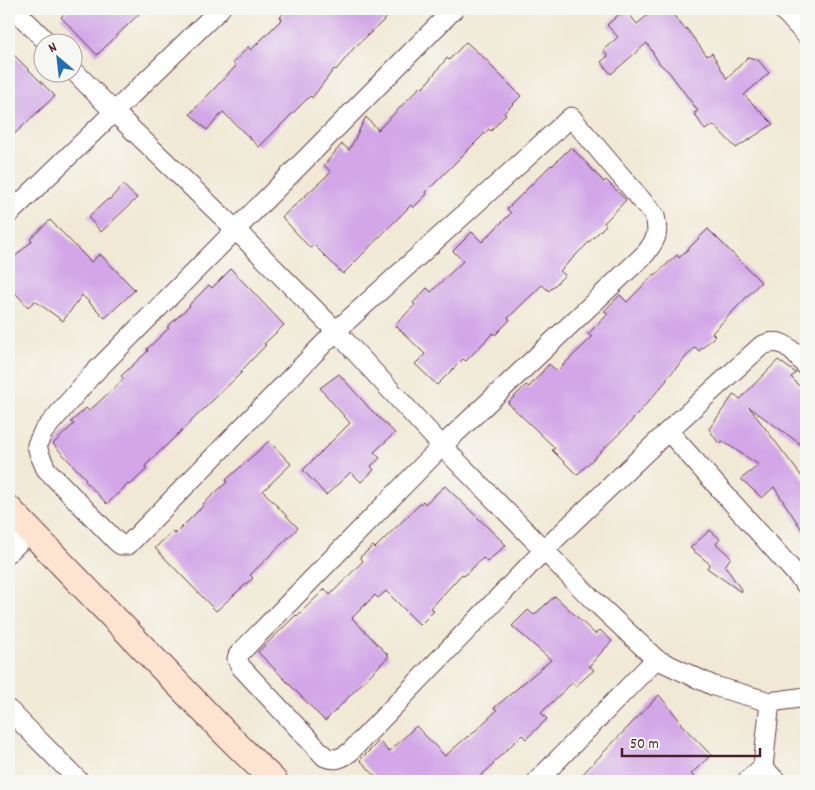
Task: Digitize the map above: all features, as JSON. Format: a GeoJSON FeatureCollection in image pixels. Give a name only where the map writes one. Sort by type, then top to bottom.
{"type":"FeatureCollection","features":[{"type":"Feature","properties":{"kind":"street"},"geometry":{"type":"LineString","coordinates":[[14,9],[37,32]]}},
{"type":"Feature","properties":{"kind":"street"},"geometry":{"type":"LineString","coordinates":[[9,214],[220,9]]}},
{"type":"Feature","properties":{"kind":"street"},"geometry":{"type":"LineString","coordinates":[[454,9],[90,377],[43,432],[37,445],[46,469],[116,541],[121,545],[128,545],[336,330],[571,117],[655,216],[658,231],[654,242],[646,253],[442,446],[238,655],[237,659],[240,667],[325,757],[336,759],[350,752],[545,549],[668,430],[761,346],[771,341],[780,342],[789,348],[806,366]]}},
{"type":"Feature","properties":{"kind":"street"},"geometry":{"type":"LineString","coordinates":[[782,9],[806,36]]}},
{"type":"Feature","properties":{"kind":"street"},"geometry":{"type":"LineString","coordinates":[[82,79],[336,330],[442,446],[590,597],[656,659],[714,686],[770,702],[806,697]]}},
{"type":"Feature","properties":{"kind":"street"},"geometry":{"type":"LineString","coordinates":[[668,430],[806,586]]}},
{"type":"Feature","properties":{"kind":"street"},"geometry":{"type":"LineString","coordinates":[[9,509],[221,730],[274,781]]}},
{"type":"Feature","properties":{"kind":"street"},"geometry":{"type":"LineString","coordinates":[[9,552],[31,531]]}},
{"type":"Feature","properties":{"kind":"street"},"geometry":{"type":"LineString","coordinates":[[537,781],[656,659]]}},
{"type":"Feature","properties":{"kind":"street"},"geometry":{"type":"LineString","coordinates":[[747,781],[763,767],[770,702]]}},
{"type":"Feature","properties":{"kind":"street"},"geometry":{"type":"LineString","coordinates":[[9,710],[79,781]]}},
{"type":"Feature","properties":{"kind":"street"},"geometry":{"type":"LineString","coordinates":[[763,767],[776,781]]}},
{"type":"Feature","properties":{"kind":"building"},"geometry":{"type":"Polygon","coordinates":[[[70,9],[144,9],[97,55],[82,39],[82,32],[75,32],[61,17],[70,9]]]}},
{"type":"Feature","properties":{"kind":"building"},"geometry":{"type":"Polygon","coordinates":[[[288,9],[396,9],[354,48],[336,70],[334,69],[312,98],[310,96],[259,147],[223,112],[207,130],[190,114],[236,66],[233,63],[248,47],[251,50],[282,19],[280,17],[288,9]]]}},
{"type":"Feature","properties":{"kind":"building"},"geometry":{"type":"Polygon","coordinates":[[[625,9],[637,24],[655,9],[668,9],[686,28],[707,56],[712,53],[727,79],[748,57],[758,60],[769,73],[744,95],[773,124],[736,148],[714,125],[705,130],[694,113],[698,111],[669,72],[659,63],[647,43],[611,74],[601,62],[608,56],[603,50],[618,37],[607,25],[625,9]]]}},
{"type":"Feature","properties":{"kind":"building"},"geometry":{"type":"Polygon","coordinates":[[[466,42],[490,63],[521,96],[504,113],[506,114],[491,131],[489,129],[426,192],[427,194],[413,208],[411,205],[343,274],[314,245],[310,248],[282,217],[331,172],[324,165],[342,144],[349,150],[366,117],[378,130],[421,86],[423,88],[447,58],[449,60],[466,42]]]}},
{"type":"Feature","properties":{"kind":"building"},"geometry":{"type":"Polygon","coordinates":[[[9,50],[32,73],[32,82],[41,82],[55,96],[9,139],[9,50]]]}},
{"type":"Feature","properties":{"kind":"building"},"geometry":{"type":"Polygon","coordinates":[[[571,147],[604,182],[606,180],[626,200],[604,223],[606,225],[560,271],[565,275],[549,291],[542,285],[508,318],[510,320],[495,335],[493,333],[466,361],[463,359],[437,385],[415,364],[425,354],[395,325],[415,305],[413,303],[427,288],[431,292],[463,261],[453,251],[472,232],[482,242],[511,213],[507,209],[571,147]]]}},
{"type":"Feature","properties":{"kind":"building"},"geometry":{"type":"Polygon","coordinates":[[[123,185],[137,198],[101,232],[88,217],[109,200],[123,185]]]}},
{"type":"Feature","properties":{"kind":"building"},"geometry":{"type":"Polygon","coordinates":[[[50,220],[91,262],[100,254],[135,290],[105,318],[82,295],[63,321],[35,301],[28,307],[9,286],[9,262],[32,241],[30,239],[50,220]]]}},
{"type":"Feature","properties":{"kind":"building"},"geometry":{"type":"Polygon","coordinates":[[[708,229],[761,282],[712,333],[715,336],[699,351],[695,347],[628,425],[577,475],[552,450],[555,448],[508,403],[526,385],[529,387],[549,364],[557,371],[592,337],[588,334],[608,314],[604,311],[620,295],[627,302],[654,274],[677,255],[679,258],[708,229]]]}},
{"type":"Feature","properties":{"kind":"building"},"geometry":{"type":"Polygon","coordinates":[[[231,269],[284,325],[264,344],[266,345],[242,372],[145,466],[147,469],[107,504],[53,444],[74,424],[71,422],[86,408],[89,411],[124,379],[121,376],[148,351],[147,349],[169,328],[167,327],[209,285],[212,288],[231,269]]]}},
{"type":"Feature","properties":{"kind":"building"},"geometry":{"type":"Polygon","coordinates":[[[778,360],[796,373],[791,377],[806,394],[806,448],[749,407],[806,482],[806,536],[774,487],[762,498],[741,479],[759,465],[722,441],[719,444],[709,429],[734,394],[740,399],[778,360]]]}},
{"type":"Feature","properties":{"kind":"building"},"geometry":{"type":"Polygon","coordinates":[[[339,374],[370,409],[395,433],[374,452],[380,458],[371,466],[374,470],[361,482],[351,472],[326,495],[303,470],[350,423],[320,388],[339,374]]]}},
{"type":"Feature","properties":{"kind":"building"},"geometry":{"type":"Polygon","coordinates":[[[269,441],[291,464],[263,491],[298,528],[250,575],[253,578],[216,611],[155,548],[173,531],[175,534],[227,482],[226,480],[269,441]]]}},
{"type":"Feature","properties":{"kind":"building"},"geometry":{"type":"Polygon","coordinates":[[[445,486],[506,545],[487,562],[483,558],[464,576],[462,574],[431,608],[434,611],[420,625],[386,591],[378,598],[375,595],[352,618],[389,656],[325,721],[258,652],[325,589],[330,595],[363,561],[360,557],[373,546],[375,548],[423,501],[425,504],[445,486]]]}},
{"type":"Feature","properties":{"kind":"building"},"geometry":{"type":"Polygon","coordinates":[[[710,530],[720,539],[716,544],[731,557],[725,566],[741,592],[707,568],[710,564],[690,548],[710,530]]]}},
{"type":"Feature","properties":{"kind":"building"},"geometry":{"type":"Polygon","coordinates":[[[555,596],[595,634],[600,630],[612,641],[589,666],[594,670],[576,686],[572,683],[541,713],[547,719],[526,739],[522,735],[475,781],[380,781],[360,760],[379,741],[389,752],[416,726],[445,756],[469,737],[497,710],[494,708],[551,660],[512,626],[528,610],[534,615],[555,596]]]}},
{"type":"Feature","properties":{"kind":"building"},"geometry":{"type":"Polygon","coordinates":[[[659,695],[680,723],[711,755],[691,774],[698,781],[576,781],[659,695]]]}}]}
